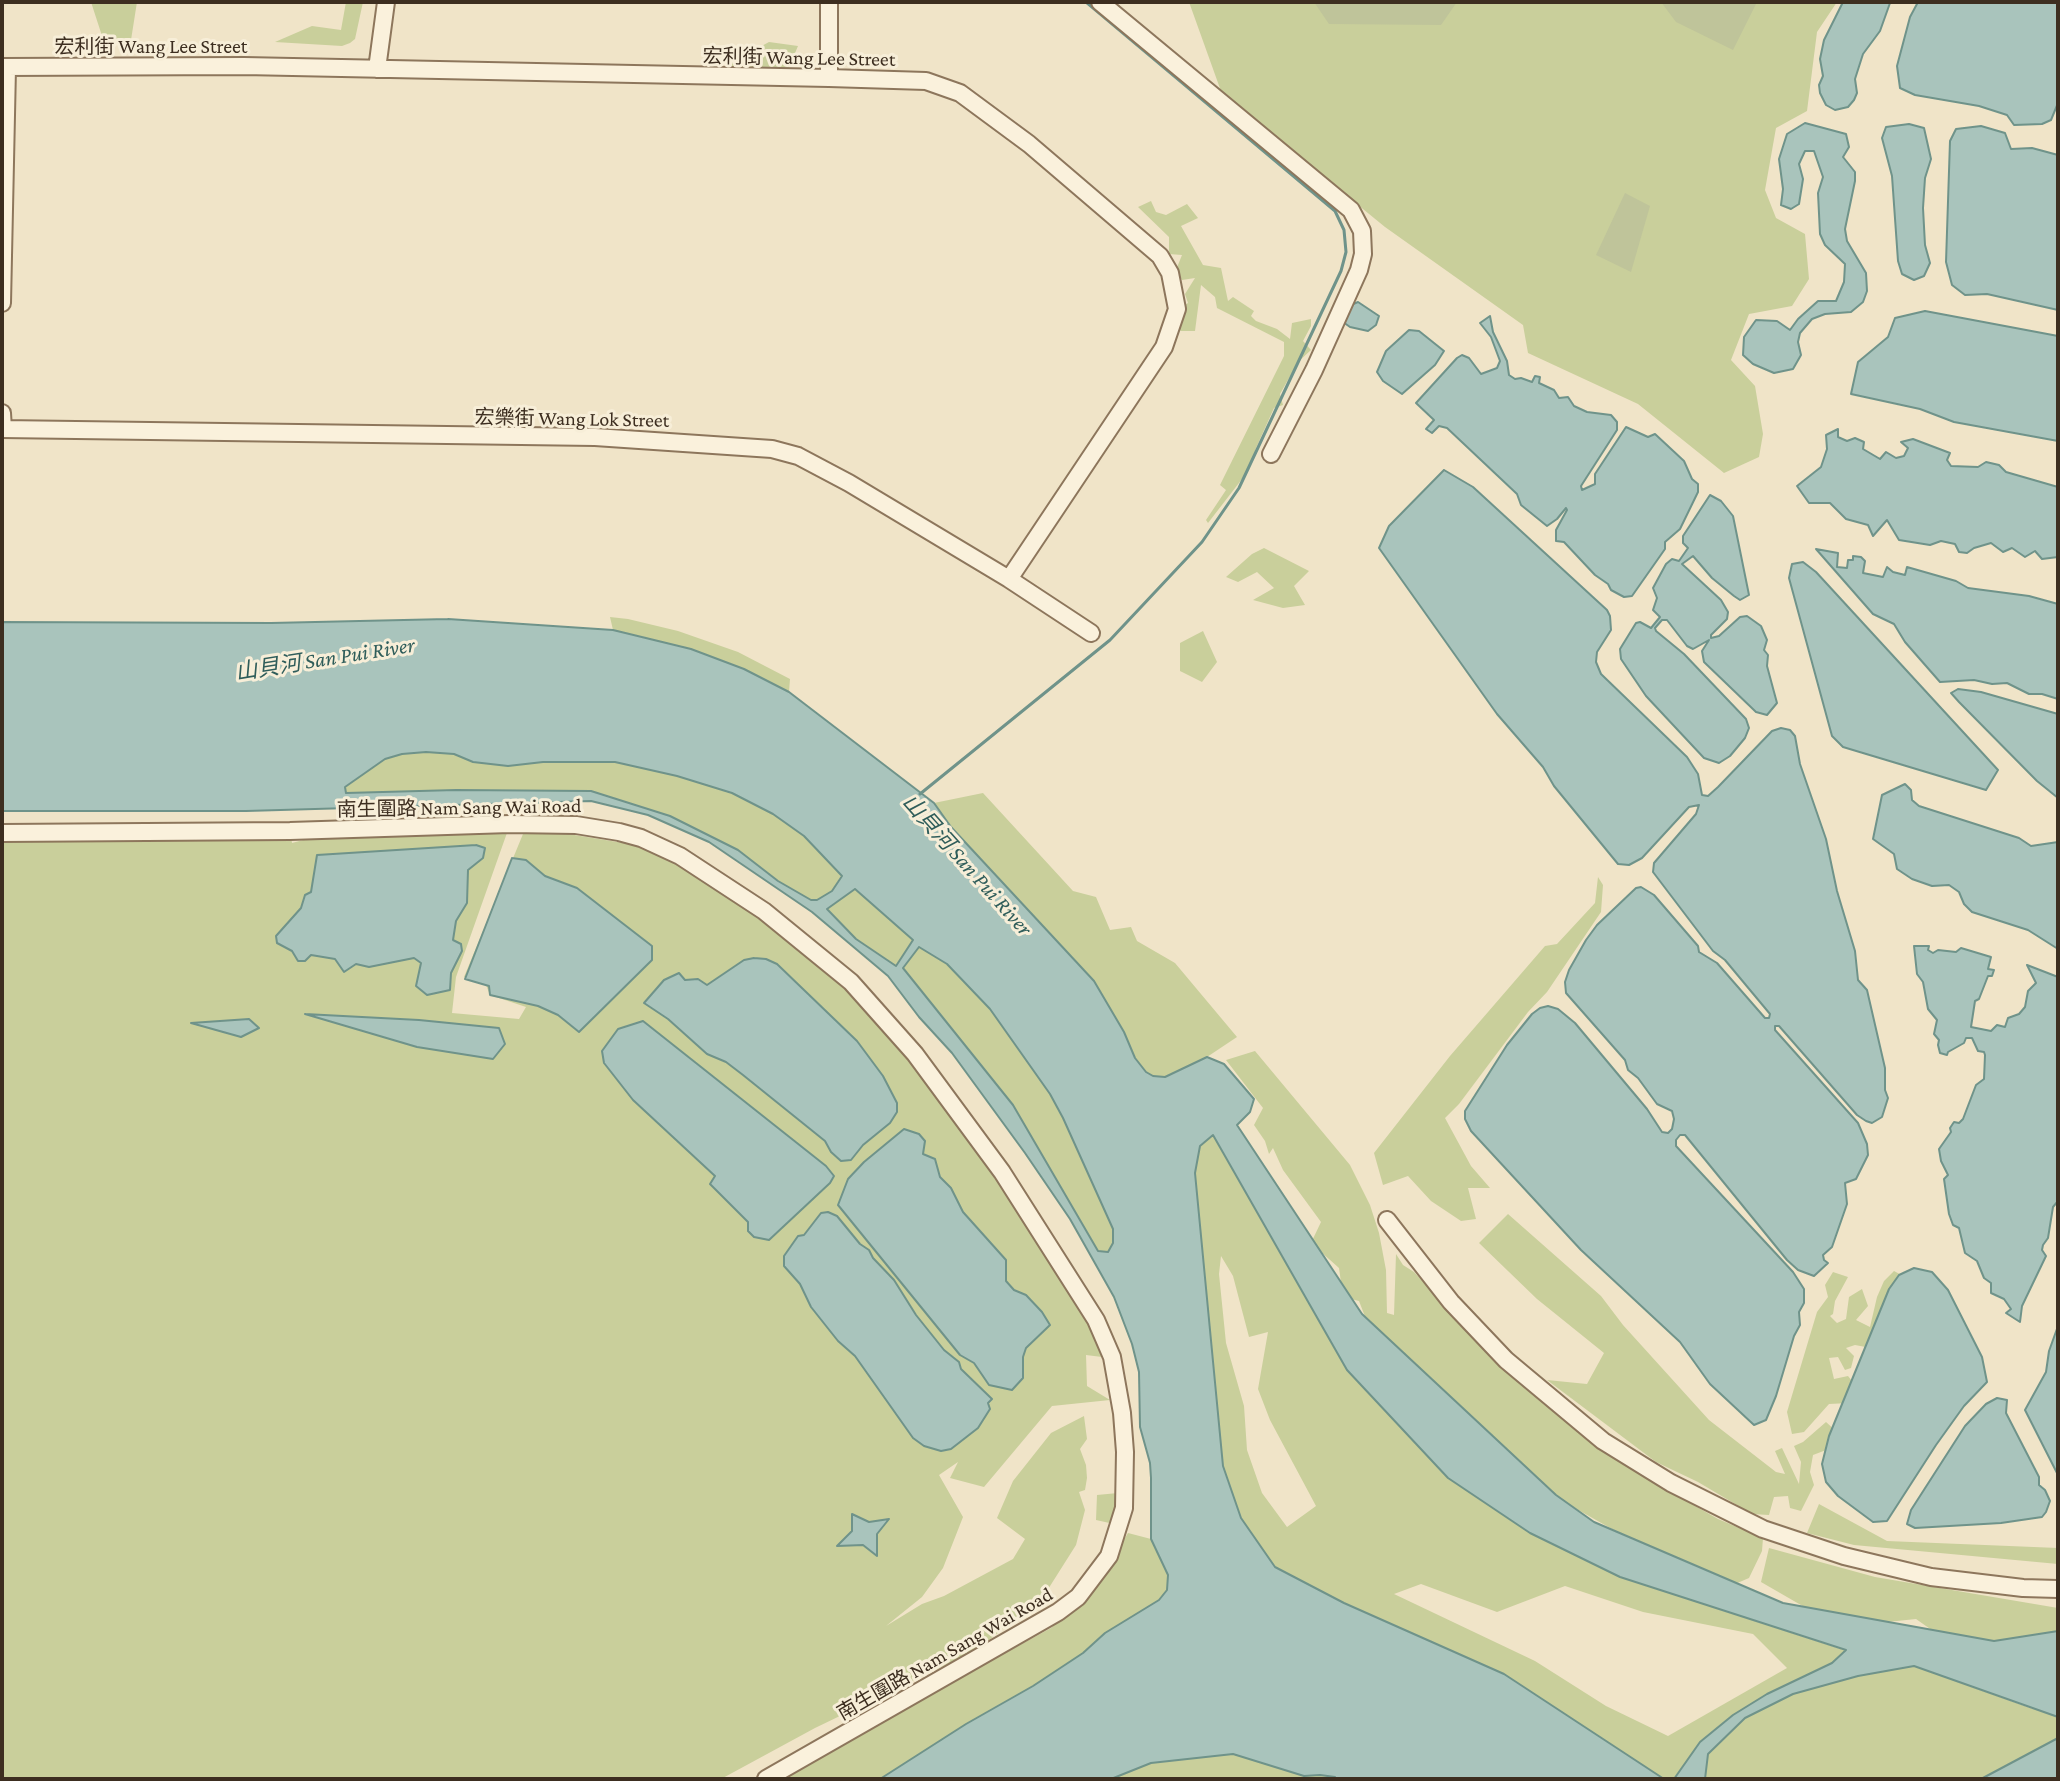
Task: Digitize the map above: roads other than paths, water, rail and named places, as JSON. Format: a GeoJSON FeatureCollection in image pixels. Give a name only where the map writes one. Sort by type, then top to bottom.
{"type":"FeatureCollection","features":[{"type":"Feature","properties":{"kind":"street"},"geometry":{"type":"LineString","coordinates":[[377,69],[386,2]]}},
{"type":"Feature","properties":{"kind":"street"},"geometry":{"type":"LineString","coordinates":[[829,2],[829,78]]}},
{"type":"Feature","properties":{"kind":"street"},"geometry":{"type":"LineString","coordinates":[[1100,2],[1351,210],[1362,231],[1363,254],[1359,270],[1314,370],[1271,454]]}},
{"type":"Feature","properties":{"kind":"street","name":"宏利街 Wang Lee Street"},"geometry":{"type":"LineString","coordinates":[[5,68],[244,66],[829,78],[926,81],[960,93],[1029,144],[1160,256],[1170,273],[1177,309],[1164,347],[1009,579]]}},
{"type":"Feature","properties":{"kind":"street"},"geometry":{"type":"LineString","coordinates":[[2,303],[5,68]]}},
{"type":"Feature","properties":{"kind":"street"},"geometry":{"type":"LineString","coordinates":[[2,413],[2,429]]}},
{"type":"Feature","properties":{"kind":"street","name":"宏樂街 Wang Lok Street"},"geometry":{"type":"LineString","coordinates":[[2,429],[595,437],[772,449],[798,456],[849,483],[1009,579],[1091,633]]}},
{"type":"Feature","properties":{"kind":"street","name":"南生圍路 Nam Sang Wai Road"},"geometry":{"type":"LineString","coordinates":[[2,833],[290,831],[510,824],[576,825],[619,832],[641,838],[680,856],[764,911],[851,982],[915,1054],[1002,1172],[1096,1320],[1112,1357],[1122,1413],[1124,1508],[1109,1556],[1078,1597],[1058,1612],[766,1779]]}},
{"type":"Feature","properties":{"kind":"street"},"geometry":{"type":"LineString","coordinates":[[1387,1220],[1451,1302],[1506,1360],[1603,1441],[1671,1483],[1763,1529],[1844,1556],[1931,1577],[2058,1589]]}},
{"type":"Feature","properties":{"kind":"water"},"geometry":{"type":"Polygon","coordinates":[[[1843,2],[1890,3],[1880,31],[1863,54],[1855,79],[1857,93],[1854,100],[1848,107],[1835,110],[1826,105],[1820,93],[1823,76],[1820,59],[1824,40],[1843,2]]]}},
{"type":"Feature","properties":{"kind":"water"},"geometry":{"type":"Polygon","coordinates":[[[1918,2],[2058,2],[2058,103],[2051,120],[2042,124],[2014,125],[2007,115],[1979,106],[1915,95],[1900,88],[1897,66],[1910,17],[1918,2]]]}},
{"type":"Feature","properties":{"kind":"water"},"geometry":{"type":"Polygon","coordinates":[[[1805,123],[1846,134],[1849,147],[1843,157],[1855,172],[1855,181],[1845,229],[1847,241],[1866,273],[1867,291],[1863,302],[1851,312],[1825,314],[1812,319],[1800,333],[1798,342],[1801,355],[1793,369],[1774,373],[1753,364],[1743,355],[1744,337],[1756,320],[1777,321],[1790,330],[1818,301],[1836,301],[1844,282],[1845,264],[1825,245],[1820,234],[1818,193],[1823,177],[1814,151],[1805,151],[1799,164],[1803,179],[1799,204],[1791,209],[1781,205],[1783,189],[1779,159],[1787,134],[1805,123]]]}},
{"type":"Feature","properties":{"kind":"water"},"geometry":{"type":"Polygon","coordinates":[[[1909,124],[1924,128],[1931,159],[1925,178],[1923,208],[1925,245],[1930,263],[1924,276],[1914,280],[1902,274],[1898,261],[1892,176],[1882,138],[1886,127],[1909,124]]]}},
{"type":"Feature","properties":{"kind":"water"},"geometry":{"type":"Polygon","coordinates":[[[1981,126],[2005,133],[2011,149],[2032,148],[2058,155],[2058,310],[1987,294],[1965,295],[1952,285],[1946,262],[1950,141],[1956,129],[1981,126]]]}},
{"type":"Feature","properties":{"kind":"water"},"geometry":{"type":"Polygon","coordinates":[[[1358,302],[1379,316],[1376,325],[1368,331],[1343,322],[1351,305],[1358,302]]]}},
{"type":"Feature","properties":{"kind":"water"},"geometry":{"type":"Polygon","coordinates":[[[1925,311],[2058,336],[2058,441],[1954,422],[1920,409],[1851,394],[1858,362],[1888,337],[1895,318],[1925,311]]]}},
{"type":"Feature","properties":{"kind":"water"},"geometry":{"type":"Polygon","coordinates":[[[1490,316],[1509,375],[1532,382],[1535,376],[1540,377],[1539,383],[1554,390],[1559,398],[1568,397],[1574,406],[1587,412],[1611,415],[1617,422],[1617,430],[1581,486],[1582,490],[1595,484],[1595,474],[1626,427],[1648,437],[1655,434],[1684,461],[1692,479],[1698,484],[1698,492],[1680,529],[1665,542],[1665,549],[1632,596],[1624,597],[1611,590],[1564,542],[1556,541],[1556,530],[1566,508],[1547,526],[1521,505],[1517,494],[1447,428],[1439,426],[1432,433],[1426,429],[1434,420],[1416,403],[1457,358],[1462,355],[1469,358],[1481,374],[1497,368],[1500,361],[1491,337],[1480,323],[1490,316]]]}},
{"type":"Feature","properties":{"kind":"water"},"geometry":{"type":"Polygon","coordinates":[[[1409,330],[1419,331],[1444,351],[1435,365],[1402,394],[1383,381],[1377,372],[1386,351],[1409,330]]]}},
{"type":"Feature","properties":{"kind":"water"},"geometry":{"type":"Polygon","coordinates":[[[1838,429],[1838,437],[1864,442],[1863,449],[1880,459],[1886,452],[1896,458],[1904,456],[1908,448],[1901,442],[1913,439],[1950,453],[1947,460],[1951,466],[1978,467],[1986,462],[1999,465],[2006,472],[2058,487],[2058,557],[2042,559],[2035,551],[2025,557],[2012,548],[2003,552],[1991,543],[1967,553],[1959,552],[1955,544],[1941,541],[1930,545],[1899,540],[1887,520],[1873,536],[1868,525],[1846,519],[1830,503],[1809,503],[1797,486],[1821,467],[1827,449],[1826,435],[1838,429]]]}},
{"type":"Feature","properties":{"kind":"water"},"geometry":{"type":"Polygon","coordinates":[[[1444,470],[1473,487],[1607,610],[1611,630],[1597,652],[1596,662],[1601,674],[1687,757],[1698,774],[1702,795],[1708,796],[1718,787],[1772,731],[1781,728],[1790,730],[1795,736],[1800,764],[1826,839],[1855,951],[1858,980],[1867,990],[1885,1068],[1888,1098],[1882,1117],[1872,1123],[1866,1121],[1857,1115],[1779,1026],[1775,1026],[1775,1030],[1858,1123],[1867,1144],[1868,1155],[1856,1179],[1845,1183],[1847,1204],[1832,1247],[1823,1255],[1828,1263],[1814,1276],[1798,1270],[1787,1260],[1685,1135],[1680,1135],[1676,1140],[1676,1146],[1793,1272],[1804,1289],[1804,1303],[1799,1312],[1800,1325],[1776,1396],[1766,1420],[1754,1425],[1710,1384],[1680,1342],[1581,1250],[1471,1131],[1465,1119],[1465,1111],[1507,1045],[1532,1014],[1548,1006],[1558,1009],[1575,1023],[1647,1109],[1662,1132],[1668,1133],[1672,1129],[1672,1111],[1657,1104],[1638,1078],[1628,1070],[1625,1060],[1566,993],[1565,982],[1569,970],[1586,940],[1597,925],[1636,888],[1641,887],[1654,895],[1698,946],[1699,952],[1717,963],[1765,1018],[1769,1018],[1770,1014],[1725,960],[1713,951],[1653,872],[1654,863],[1696,814],[1699,805],[1689,807],[1642,858],[1629,865],[1618,864],[1554,786],[1543,767],[1497,714],[1379,548],[1389,526],[1444,470]]]}},
{"type":"Feature","properties":{"kind":"water"},"geometry":{"type":"Polygon","coordinates":[[[1710,495],[1721,501],[1733,516],[1749,595],[1740,600],[1734,596],[1712,578],[1693,556],[1682,564],[1721,600],[1728,612],[1727,619],[1711,638],[1719,636],[1740,617],[1747,616],[1761,626],[1767,640],[1764,650],[1768,655],[1767,666],[1777,703],[1767,715],[1756,712],[1704,662],[1702,651],[1709,640],[1693,649],[1687,646],[1667,620],[1662,620],[1656,631],[1684,654],[1746,719],[1749,728],[1745,738],[1730,756],[1719,763],[1704,758],[1646,696],[1621,659],[1620,649],[1636,623],[1651,628],[1660,617],[1653,610],[1657,598],[1653,588],[1666,564],[1672,559],[1679,561],[1688,548],[1683,543],[1683,536],[1710,495]]]}},
{"type":"Feature","properties":{"kind":"water"},"geometry":{"type":"Polygon","coordinates":[[[1816,549],[1838,553],[1837,567],[1847,568],[1848,560],[1853,560],[1853,556],[1861,557],[1865,561],[1863,573],[1883,577],[1887,567],[1905,575],[1907,567],[1956,581],[1968,588],[2029,596],[2058,604],[2058,699],[2029,694],[2007,683],[1974,680],[1940,682],[1905,642],[1894,624],[1873,614],[1816,549]]]}},
{"type":"Feature","properties":{"kind":"water"},"geometry":{"type":"Polygon","coordinates":[[[1803,562],[1816,572],[1998,770],[1986,790],[1843,747],[1832,736],[1789,578],[1792,564],[1803,562]]]}},
{"type":"Feature","properties":{"kind":"water","name":"山貝河 San Pui River"},"geometry":{"type":"Polygon","coordinates":[[[448,619],[613,630],[691,649],[744,669],[789,692],[934,803],[951,827],[1094,981],[1124,1032],[1135,1058],[1146,1072],[1165,1077],[1207,1057],[1224,1064],[1254,1099],[1250,1112],[1237,1125],[1362,1314],[1556,1495],[1594,1522],[1783,1603],[1994,1641],[2058,1631],[2058,1717],[1914,1666],[1858,1676],[1793,1694],[1745,1718],[1708,1754],[1705,1779],[1674,1779],[1700,1742],[1733,1715],[1767,1694],[1832,1663],[1846,1650],[1620,1577],[1530,1533],[1448,1478],[1347,1370],[1213,1135],[1200,1146],[1195,1173],[1223,1466],[1241,1518],[1275,1567],[1344,1603],[1504,1674],[1664,1779],[1335,1779],[1320,1775],[1304,1776],[1233,1754],[1151,1763],[1111,1779],[880,1779],[1033,1686],[1083,1653],[1105,1633],[1159,1600],[1167,1590],[1168,1575],[1151,1539],[1150,1463],[1140,1427],[1139,1372],[1114,1297],[1070,1219],[1025,1153],[952,1053],[888,976],[812,912],[709,842],[648,815],[591,801],[246,811],[2,811],[2,622],[271,623],[448,619]],[[426,752],[385,759],[345,787],[346,793],[591,791],[670,816],[738,850],[778,881],[811,900],[832,891],[842,876],[804,836],[773,814],[732,793],[677,776],[615,762],[543,762],[508,766],[473,762],[454,754],[426,752]],[[855,889],[827,909],[856,939],[896,966],[913,940],[855,889]],[[919,947],[903,968],[1013,1105],[1098,1251],[1108,1252],[1113,1243],[1113,1229],[1063,1118],[1050,1094],[990,1009],[947,964],[919,947]]]}},
{"type":"Feature","properties":{"kind":"water"},"geometry":{"type":"Polygon","coordinates":[[[1958,689],[1981,692],[2058,714],[2058,798],[2037,781],[1951,693],[1958,689]]]}},
{"type":"Feature","properties":{"kind":"water"},"geometry":{"type":"Polygon","coordinates":[[[1905,784],[1911,790],[1912,800],[1919,806],[2019,838],[2031,846],[2058,842],[2058,949],[2028,930],[1972,912],[1959,892],[1949,885],[1932,886],[1912,879],[1897,869],[1894,854],[1873,839],[1882,795],[1905,784]]]}},
{"type":"Feature","properties":{"kind":"water"},"geometry":{"type":"Polygon","coordinates":[[[476,845],[485,848],[483,858],[468,870],[467,903],[456,921],[453,940],[461,944],[462,951],[451,973],[450,990],[427,995],[416,986],[421,963],[414,958],[369,967],[356,964],[344,972],[335,959],[311,955],[305,961],[298,961],[292,951],[277,943],[276,936],[301,908],[305,895],[311,892],[317,855],[476,845]]]}},
{"type":"Feature","properties":{"kind":"water"},"geometry":{"type":"Polygon","coordinates":[[[512,858],[526,860],[545,876],[577,888],[652,946],[652,960],[579,1032],[558,1015],[538,1006],[490,995],[489,986],[465,979],[512,858]]]}},
{"type":"Feature","properties":{"kind":"water"},"geometry":{"type":"Polygon","coordinates":[[[1914,946],[1929,946],[1928,950],[1933,953],[1938,950],[1956,952],[1961,948],[1991,957],[1988,969],[1994,970],[1975,1001],[1971,1027],[1991,1031],[1997,1025],[2005,1027],[2008,1018],[2019,1014],[2025,1007],[2028,991],[2036,983],[2027,965],[2058,977],[2058,1201],[2053,1207],[2048,1238],[2043,1245],[2046,1256],[2022,1306],[2020,1322],[2006,1313],[2011,1309],[2004,1299],[1991,1293],[1991,1283],[1984,1278],[1977,1261],[1965,1253],[1959,1228],[1953,1225],[1949,1214],[1944,1179],[1948,1175],[1939,1149],[1954,1122],[1959,1123],[1963,1119],[1976,1085],[1984,1079],[1985,1055],[1978,1051],[1972,1038],[1966,1038],[1947,1055],[1940,1053],[1939,1040],[1934,1034],[1937,1020],[1928,1009],[1923,982],[1917,974],[1914,946]]]}},
{"type":"Feature","properties":{"kind":"water"},"geometry":{"type":"Polygon","coordinates":[[[754,958],[777,964],[857,1041],[883,1076],[897,1103],[897,1112],[890,1123],[863,1145],[851,1160],[841,1161],[825,1141],[743,1075],[726,1062],[707,1054],[668,1019],[644,1003],[664,980],[679,973],[685,980],[698,979],[707,985],[744,960],[754,958]]]}},
{"type":"Feature","properties":{"kind":"water"},"geometry":{"type":"Polygon","coordinates":[[[305,1014],[499,1028],[505,1044],[493,1059],[417,1047],[305,1014]]]}},
{"type":"Feature","properties":{"kind":"water"},"geometry":{"type":"Polygon","coordinates":[[[249,1019],[259,1028],[241,1037],[191,1023],[249,1019]]]}},
{"type":"Feature","properties":{"kind":"water"},"geometry":{"type":"Polygon","coordinates":[[[643,1021],[826,1166],[834,1176],[769,1240],[754,1237],[748,1231],[748,1222],[710,1184],[715,1176],[633,1100],[604,1063],[602,1051],[618,1029],[643,1021]]]}},
{"type":"Feature","properties":{"kind":"water"},"geometry":{"type":"Polygon","coordinates":[[[904,1129],[919,1134],[925,1141],[923,1154],[935,1159],[940,1177],[951,1188],[963,1212],[1006,1260],[1006,1281],[1014,1290],[1026,1295],[1050,1325],[1026,1348],[1023,1378],[1012,1390],[989,1385],[974,1363],[960,1355],[838,1205],[848,1179],[904,1129]]]}},
{"type":"Feature","properties":{"kind":"water"},"geometry":{"type":"Polygon","coordinates":[[[821,1213],[837,1216],[860,1244],[869,1250],[944,1350],[992,1399],[988,1403],[990,1409],[978,1428],[951,1449],[941,1451],[924,1446],[913,1438],[855,1356],[838,1341],[811,1307],[800,1284],[784,1266],[784,1256],[798,1236],[804,1235],[821,1213]]]}},
{"type":"Feature","properties":{"kind":"water"},"geometry":{"type":"Polygon","coordinates":[[[1914,1268],[1932,1272],[1948,1290],[1982,1357],[1987,1382],[1964,1406],[1887,1521],[1873,1522],[1838,1496],[1826,1482],[1822,1464],[1829,1436],[1889,1289],[1899,1275],[1914,1268]]]}},
{"type":"Feature","properties":{"kind":"water"},"geometry":{"type":"Polygon","coordinates":[[[2058,1326],[2058,1475],[2025,1410],[2046,1372],[2058,1326]]]}},
{"type":"Feature","properties":{"kind":"water"},"geometry":{"type":"Polygon","coordinates":[[[1997,1398],[2007,1400],[2006,1413],[2039,1477],[2039,1485],[2050,1501],[2046,1512],[2042,1517],[2001,1523],[1915,1528],[1907,1524],[1911,1510],[1965,1426],[1986,1404],[1997,1398]]]}},
{"type":"Feature","properties":{"kind":"water"},"geometry":{"type":"Polygon","coordinates":[[[852,1514],[869,1522],[889,1519],[877,1534],[877,1556],[863,1545],[837,1546],[852,1531],[852,1514]]]}},
{"type":"Feature","properties":{"kind":"water"},"geometry":{"type":"Polygon","coordinates":[[[2058,1738],[2058,1779],[1981,1779],[2058,1738]]]}},
{"type":"Feature","properties":{"kind":"waterway","name":"山貝河 San Pui River"},"geometry":{"type":"LineString","coordinates":[[920,794],[1110,640],[1202,542],[1239,488],[1341,271],[1346,252],[1344,230],[1335,211],[1086,2]]}}]}
